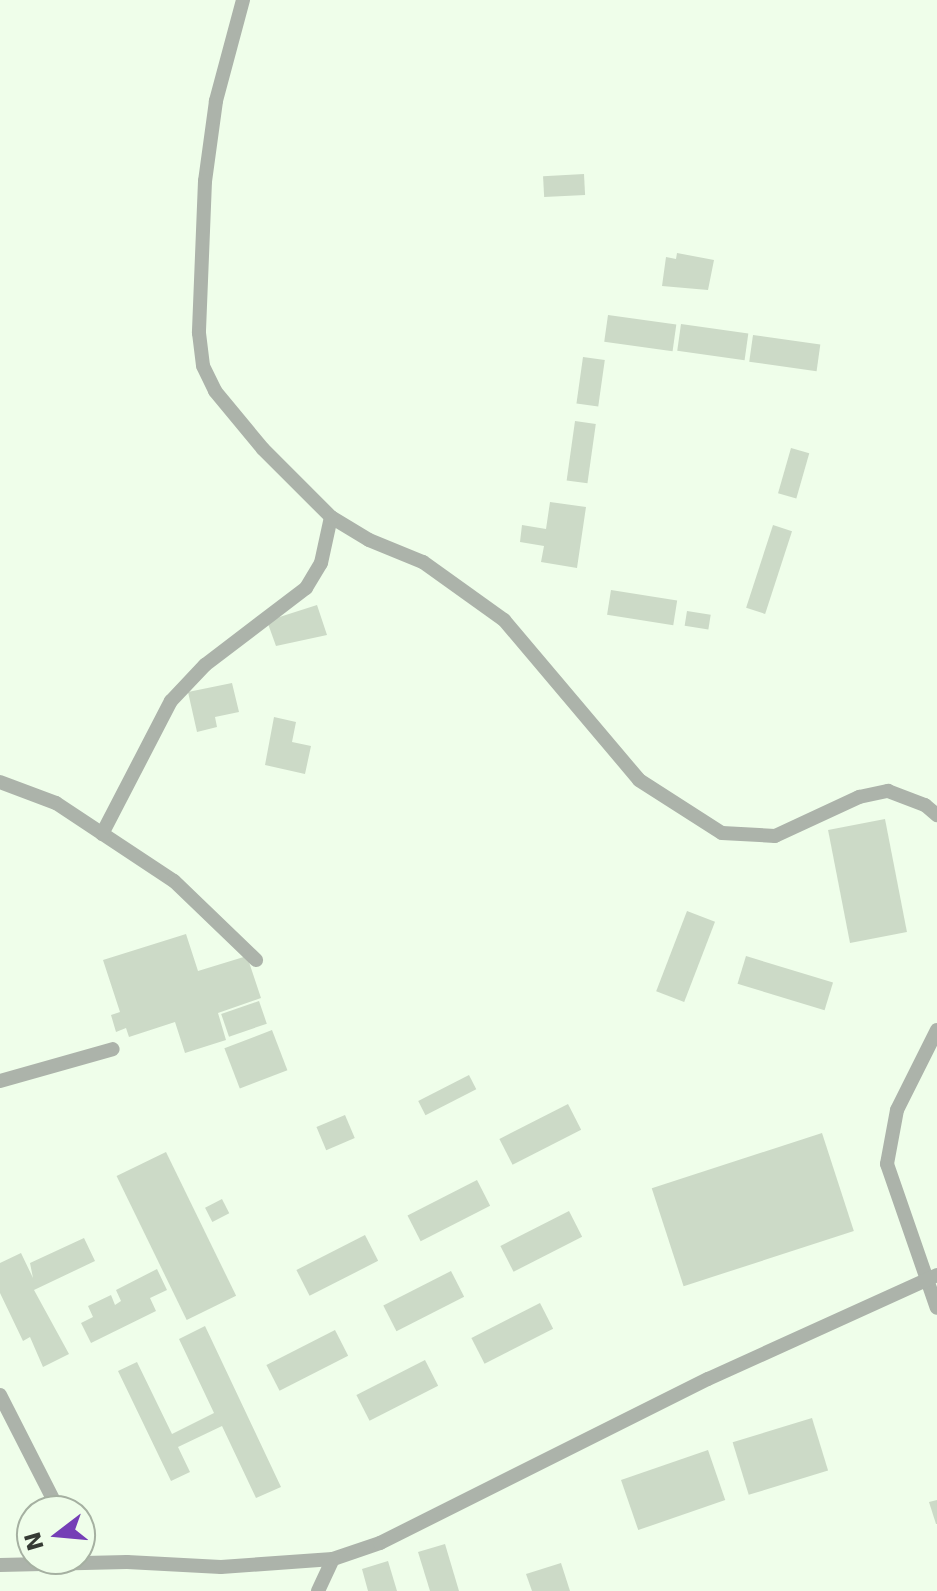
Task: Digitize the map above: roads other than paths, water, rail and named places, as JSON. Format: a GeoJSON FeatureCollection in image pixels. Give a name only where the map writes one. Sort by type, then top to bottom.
{"type":"FeatureCollection","features":[{"type":"Feature","properties":{"kind":"lane"},"geometry":{"type":"LineString","coordinates":[[243,0],[216,101],[205,181],[199,257],[203,366],[215,391],[263,449],[331,517],[369,540],[423,562],[504,620],[639,780],[722,833],[775,836],[859,797],[888,791],[925,805],[937,815]]}},
{"type":"Feature","properties":{"kind":"lane"},"geometry":{"type":"LineString","coordinates":[[102,834],[171,701],[205,665],[306,588],[321,563],[331,517]]}},
{"type":"Feature","properties":{"kind":"lane"},"geometry":{"type":"LineString","coordinates":[[0,782],[56,803],[174,881],[256,960]]}},
{"type":"Feature","properties":{"kind":"lane"},"geometry":{"type":"LineString","coordinates":[[937,1030],[897,1110],[888,1141],[887,1164],[932,1278],[937,1308]]}},
{"type":"Feature","properties":{"kind":"lane"},"geometry":{"type":"LineString","coordinates":[[0,1081],[113,1049]]}},
{"type":"Feature","properties":{"kind":"lane"},"geometry":{"type":"LineString","coordinates":[[96,1557],[221,1567],[333,1559],[380,1543],[708,1379],[932,1278]]}},
{"type":"Feature","properties":{"kind":"lane"},"geometry":{"type":"LineString","coordinates":[[0,1395],[51,1495]]}},
{"type":"Feature","properties":{"kind":"lane"},"geometry":{"type":"LineString","coordinates":[[318,1591],[333,1559]]}}]}
